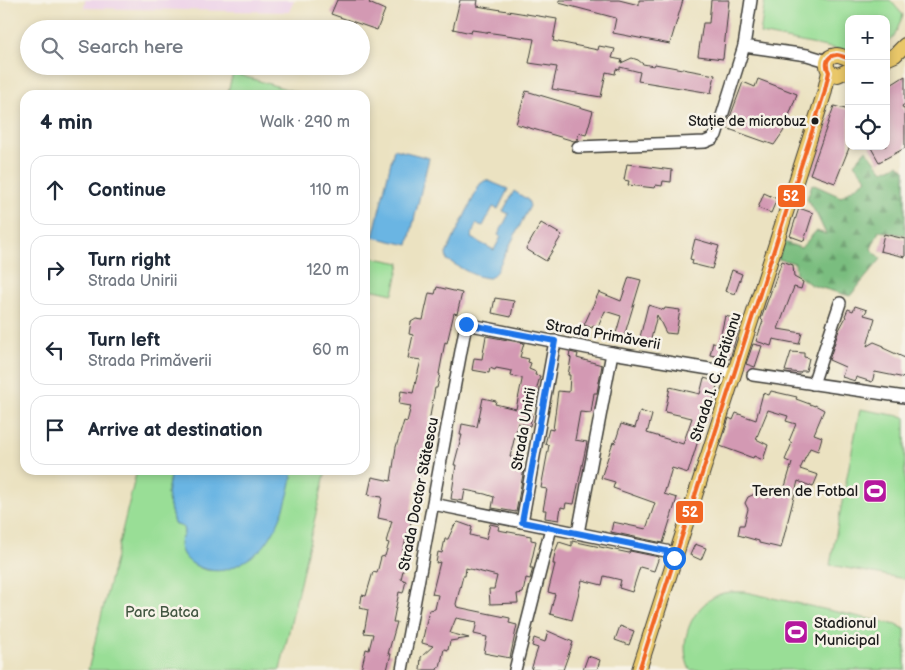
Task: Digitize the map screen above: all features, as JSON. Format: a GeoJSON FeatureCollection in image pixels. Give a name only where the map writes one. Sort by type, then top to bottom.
{"type":"FeatureCollection","features":[{"type":"Feature","properties":{"kind":"main road"},"geometry":{"type":"LineString","coordinates":[[890,57],[905,45]]}},
{"type":"Feature","properties":{"kind":"main road","name":"Strada I. C. Brătianu"},"geometry":{"type":"LineString","coordinates":[[638,670],[824,94],[840,66]]}},
{"type":"Feature","properties":{"kind":"street"},"geometry":{"type":"LineString","coordinates":[[578,147],[705,142],[712,139],[716,134],[744,46],[751,0]]}},
{"type":"Feature","properties":{"kind":"street"},"geometry":{"type":"LineString","coordinates":[[744,46],[806,55],[840,66]]}},
{"type":"Feature","properties":{"kind":"street"},"geometry":{"type":"LineString","coordinates":[[813,384],[840,303]]}},
{"type":"Feature","properties":{"kind":"street","name":"Strada Primăverii"},"geometry":{"type":"LineString","coordinates":[[466,324],[612,353],[734,373]]}},
{"type":"Feature","properties":{"kind":"street","name":"Strada Doctor Stătescu"},"geometry":{"type":"LineString","coordinates":[[402,670],[466,324]]}},
{"type":"Feature","properties":{"kind":"street","name":"Strada Unirii"},"geometry":{"type":"LineString","coordinates":[[522,522],[555,341]]}},
{"type":"Feature","properties":{"kind":"street"},"geometry":{"type":"LineString","coordinates":[[578,533],[612,353]]}},
{"type":"Feature","properties":{"kind":"street"},"geometry":{"type":"LineString","coordinates":[[753,375],[905,397]]}},
{"type":"Feature","properties":{"kind":"street"},"geometry":{"type":"LineString","coordinates":[[433,504],[676,553]]}},
{"type":"Feature","properties":{"kind":"street"},"geometry":{"type":"LineString","coordinates":[[515,670],[551,528]]}},
{"type":"Feature","properties":{"kind":"shaded area"},"geometry":{"type":"Polygon","coordinates":[[[85,0],[294,0],[289,12],[84,8],[85,0]]]}},
{"type":"Feature","properties":{"kind":"green space"},"geometry":{"type":"Polygon","coordinates":[[[765,0],[890,0],[903,15],[894,37],[890,40],[890,15],[845,15],[845,51],[760,34],[765,0]]]}},
{"type":"Feature","properties":{"kind":"green space"},"geometry":{"type":"Polygon","coordinates":[[[232,75],[240,75],[289,90],[228,90],[232,75]]]}},
{"type":"Feature","properties":{"kind":"green space"},"geometry":{"type":"Polygon","coordinates":[[[866,150],[883,171],[899,164],[905,170],[905,235],[879,231],[871,249],[881,259],[850,296],[811,285],[796,274],[795,263],[778,259],[784,242],[801,248],[816,231],[826,234],[807,199],[812,184],[841,197],[867,179],[854,164],[866,150]]]}},
{"type":"Feature","properties":{"kind":"green space"},"geometry":{"type":"Polygon","coordinates":[[[370,257],[400,263],[393,294],[370,289],[370,257]]]}},
{"type":"Feature","properties":{"kind":"green space","name":"Teren de Fotbal"},"geometry":{"type":"Polygon","coordinates":[[[860,409],[905,417],[905,579],[830,565],[860,409]]]}},
{"type":"Feature","properties":{"kind":"green space","name":"Parc Batca"},"geometry":{"type":"Polygon","coordinates":[[[136,475],[170,475],[167,494],[174,523],[183,527],[184,533],[181,548],[194,564],[210,570],[218,570],[237,564],[253,555],[264,545],[279,517],[292,475],[325,475],[280,670],[88,670],[136,475]]]}},
{"type":"Feature","properties":{"kind":"green space","name":"Stadionul Municipal"},"geometry":{"type":"Polygon","coordinates":[[[728,592],[745,592],[897,625],[905,629],[905,670],[690,670],[686,660],[686,638],[689,627],[700,608],[718,595],[728,592]]]}},
{"type":"Feature","properties":{"kind":"water"},"geometry":{"type":"Polygon","coordinates":[[[394,149],[429,158],[408,245],[373,237],[394,149]]]}},
{"type":"Feature","properties":{"kind":"water"},"geometry":{"type":"Polygon","coordinates":[[[486,180],[508,189],[498,209],[493,207],[483,226],[476,224],[471,238],[494,250],[501,237],[498,235],[509,214],[503,211],[514,191],[528,200],[530,206],[496,272],[490,278],[484,278],[462,269],[447,260],[446,254],[480,184],[486,180]]]}},
{"type":"Feature","properties":{"kind":"water"},"geometry":{"type":"Polygon","coordinates":[[[170,475],[292,475],[283,510],[270,538],[252,556],[238,565],[221,571],[205,569],[185,557],[181,551],[180,543],[184,533],[183,527],[174,524],[167,494],[170,475]]]}},
{"type":"Feature","properties":{"kind":"building"},"geometry":{"type":"Polygon","coordinates":[[[337,0],[371,0],[369,3],[385,10],[377,30],[370,28],[370,20],[348,20],[331,14],[337,0]]]}},
{"type":"Feature","properties":{"kind":"building"},"geometry":{"type":"Polygon","coordinates":[[[460,0],[478,0],[477,6],[557,19],[553,41],[598,50],[599,46],[615,49],[612,58],[622,60],[621,63],[632,58],[643,64],[654,66],[655,64],[715,75],[711,93],[638,81],[640,72],[620,67],[620,70],[616,69],[615,74],[606,72],[601,97],[552,89],[557,67],[529,63],[534,39],[472,30],[471,33],[453,29],[460,0]]]}},
{"type":"Feature","properties":{"kind":"building"},"geometry":{"type":"Polygon","coordinates":[[[559,0],[619,0],[639,5],[639,0],[683,0],[670,44],[613,33],[616,18],[559,3],[559,0]]]}},
{"type":"Feature","properties":{"kind":"building"},"geometry":{"type":"Polygon","coordinates":[[[711,0],[729,0],[723,59],[698,56],[703,23],[709,23],[711,0]]]}},
{"type":"Feature","properties":{"kind":"building"},"geometry":{"type":"Polygon","coordinates":[[[905,76],[905,104],[902,106],[905,111],[905,148],[879,162],[872,150],[890,150],[890,85],[905,76]]]}},
{"type":"Feature","properties":{"kind":"building"},"geometry":{"type":"Polygon","coordinates":[[[758,79],[797,94],[783,132],[774,145],[726,128],[743,82],[755,87],[758,79]]]}},
{"type":"Feature","properties":{"kind":"building"},"geometry":{"type":"Polygon","coordinates":[[[526,91],[593,111],[586,135],[579,133],[577,140],[574,141],[516,124],[526,91]]]}},
{"type":"Feature","properties":{"kind":"building"},"geometry":{"type":"Polygon","coordinates":[[[834,106],[845,109],[845,150],[848,150],[835,183],[810,174],[834,106]]]}},
{"type":"Feature","properties":{"kind":"building"},"geometry":{"type":"Polygon","coordinates":[[[627,164],[672,170],[671,182],[663,181],[662,186],[656,185],[655,188],[628,185],[629,181],[624,180],[627,164]]]}},
{"type":"Feature","properties":{"kind":"building"},"geometry":{"type":"Polygon","coordinates":[[[764,193],[777,199],[771,213],[758,208],[764,193]]]}},
{"type":"Feature","properties":{"kind":"building"},"geometry":{"type":"Polygon","coordinates":[[[799,208],[813,213],[804,241],[790,236],[799,208]]]}},
{"type":"Feature","properties":{"kind":"building"},"geometry":{"type":"Polygon","coordinates":[[[541,223],[562,235],[546,261],[526,249],[541,223]]]}},
{"type":"Feature","properties":{"kind":"building"},"geometry":{"type":"Polygon","coordinates":[[[884,234],[905,239],[905,257],[880,251],[884,234]]]}},
{"type":"Feature","properties":{"kind":"building"},"geometry":{"type":"Polygon","coordinates":[[[695,239],[719,246],[712,269],[692,264],[693,260],[690,259],[695,239]]]}},
{"type":"Feature","properties":{"kind":"building"},"geometry":{"type":"Polygon","coordinates":[[[782,261],[793,265],[794,277],[803,282],[801,289],[794,287],[778,329],[802,333],[799,344],[773,339],[771,346],[756,341],[763,321],[761,319],[782,261]]]}},
{"type":"Feature","properties":{"kind":"building"},"geometry":{"type":"Polygon","coordinates":[[[732,270],[742,274],[735,294],[725,291],[732,270]]]}},
{"type":"Feature","properties":{"kind":"building"},"geometry":{"type":"Polygon","coordinates":[[[629,277],[641,280],[623,340],[615,337],[621,316],[605,311],[598,327],[593,325],[592,328],[584,325],[599,292],[621,301],[629,277]]]}},
{"type":"Feature","properties":{"kind":"building"},"geometry":{"type":"Polygon","coordinates":[[[437,287],[462,293],[457,314],[454,313],[447,343],[445,342],[426,443],[432,445],[428,457],[424,455],[420,478],[417,478],[411,511],[414,512],[401,557],[406,558],[401,579],[406,581],[403,593],[399,592],[393,622],[397,622],[388,654],[391,654],[387,670],[361,670],[366,649],[369,650],[373,634],[364,633],[368,610],[360,608],[362,595],[366,596],[373,572],[377,573],[381,557],[385,556],[389,543],[386,542],[392,521],[378,518],[382,497],[368,495],[372,477],[391,481],[396,447],[404,421],[407,422],[411,406],[399,404],[401,391],[413,393],[421,360],[408,358],[413,335],[409,334],[411,322],[416,319],[423,320],[429,293],[435,294],[437,287]]]}},
{"type":"Feature","properties":{"kind":"building"},"geometry":{"type":"Polygon","coordinates":[[[495,298],[514,301],[511,317],[492,313],[495,298]]]}},
{"type":"Feature","properties":{"kind":"building"},"geometry":{"type":"Polygon","coordinates":[[[648,305],[664,310],[665,308],[680,310],[676,334],[666,333],[657,315],[649,347],[638,345],[648,305]]]}},
{"type":"Feature","properties":{"kind":"building"},"geometry":{"type":"Polygon","coordinates":[[[855,306],[867,310],[864,315],[875,318],[867,346],[874,342],[905,358],[905,378],[875,372],[872,382],[856,377],[855,381],[842,377],[845,367],[829,360],[848,309],[853,311],[855,306]]]}},
{"type":"Feature","properties":{"kind":"building"},"geometry":{"type":"Polygon","coordinates":[[[725,316],[741,320],[730,359],[710,355],[713,342],[719,343],[725,316]]]}},
{"type":"Feature","properties":{"kind":"building"},"geometry":{"type":"Polygon","coordinates":[[[486,336],[524,343],[520,357],[529,359],[528,362],[531,363],[529,369],[536,372],[535,375],[540,376],[530,415],[532,415],[530,426],[518,423],[510,457],[523,460],[521,468],[524,469],[516,512],[492,508],[494,497],[465,490],[463,501],[451,499],[456,465],[454,465],[462,435],[460,435],[462,424],[477,427],[483,398],[496,401],[495,404],[516,409],[522,378],[511,376],[512,371],[496,368],[495,370],[490,368],[489,373],[472,370],[474,358],[482,359],[486,336]]]}},
{"type":"Feature","properties":{"kind":"building"},"geometry":{"type":"Polygon","coordinates":[[[753,344],[762,346],[755,367],[746,364],[753,344]]]}},
{"type":"Feature","properties":{"kind":"building"},"geometry":{"type":"Polygon","coordinates":[[[570,352],[578,354],[577,358],[602,365],[597,393],[594,393],[591,413],[580,412],[575,440],[587,442],[574,504],[566,503],[565,508],[561,507],[559,520],[545,518],[546,510],[543,510],[547,489],[541,488],[549,445],[545,444],[549,429],[553,430],[558,391],[569,392],[570,352]]]}},
{"type":"Feature","properties":{"kind":"building"},"geometry":{"type":"Polygon","coordinates":[[[791,352],[804,353],[804,357],[809,358],[806,371],[801,371],[800,373],[785,371],[791,352]]]}},
{"type":"Feature","properties":{"kind":"building"},"geometry":{"type":"Polygon","coordinates":[[[704,378],[718,382],[707,422],[704,421],[688,473],[672,468],[664,494],[677,498],[663,543],[611,532],[613,522],[646,529],[655,503],[613,488],[615,482],[601,478],[621,424],[635,428],[640,411],[652,415],[647,433],[683,444],[692,418],[665,412],[670,387],[700,394],[704,378]]]}},
{"type":"Feature","properties":{"kind":"building"},"geometry":{"type":"Polygon","coordinates":[[[771,391],[797,397],[796,399],[824,410],[814,434],[822,437],[818,451],[810,448],[800,469],[818,475],[813,487],[798,481],[781,548],[759,543],[759,541],[738,535],[740,525],[744,525],[748,509],[745,503],[748,497],[757,493],[768,498],[771,487],[784,490],[792,463],[785,460],[792,443],[789,441],[796,424],[786,421],[788,416],[768,410],[756,439],[768,445],[763,460],[720,446],[729,418],[733,420],[736,413],[756,420],[763,393],[769,395],[771,391]]]}},
{"type":"Feature","properties":{"kind":"building"},"geometry":{"type":"Polygon","coordinates":[[[458,522],[472,527],[470,535],[486,539],[490,524],[499,526],[498,530],[531,536],[531,540],[536,541],[530,568],[533,568],[530,579],[526,578],[523,593],[517,594],[518,603],[490,604],[489,589],[494,589],[497,576],[466,568],[456,604],[457,607],[510,618],[509,623],[517,625],[510,658],[484,653],[487,637],[474,634],[477,622],[456,618],[450,633],[469,638],[450,641],[448,650],[444,649],[440,667],[437,670],[420,670],[421,657],[433,646],[422,643],[429,610],[435,609],[438,595],[432,594],[440,562],[436,563],[438,552],[442,553],[445,539],[448,539],[458,522]]]}},
{"type":"Feature","properties":{"kind":"building"},"geometry":{"type":"Polygon","coordinates":[[[572,541],[659,557],[654,571],[640,567],[632,592],[619,588],[621,580],[604,576],[602,585],[582,580],[572,620],[550,614],[555,594],[548,592],[555,564],[553,564],[555,552],[559,542],[572,546],[572,541]]]}},
{"type":"Feature","properties":{"kind":"building"},"geometry":{"type":"Polygon","coordinates":[[[695,544],[706,548],[701,560],[690,555],[695,544]]]}},
{"type":"Feature","properties":{"kind":"building"},"geometry":{"type":"Polygon","coordinates":[[[620,626],[634,631],[629,645],[615,640],[620,626]]]}},
{"type":"Feature","properties":{"kind":"building"},"geometry":{"type":"Polygon","coordinates":[[[548,631],[573,642],[563,670],[531,670],[538,648],[532,646],[534,638],[545,642],[548,631]]]}},
{"type":"Feature","properties":{"kind":"building"},"geometry":{"type":"Polygon","coordinates":[[[588,656],[600,660],[597,670],[583,670],[588,656]]]}},
{"type":"Feature","properties":{"kind":"transit line","name":"52"},"geometry":{"type":"LineString","coordinates":[[639,670],[824,94],[829,72],[827,61],[830,57],[836,55],[845,57]]}},
{"type":"Feature","properties":{"kind":"place","name":"Stație de microbuz"},"geometry":{"type":"Point","coordinates":[815,121]}},
{"type":"Feature","properties":{"kind":"place","name":"Teren de Fotbal"},"geometry":{"type":"Point","coordinates":[875,491]}},
{"type":"Feature","properties":{"kind":"place","name":"Stadionul Municipal"},"geometry":{"type":"Point","coordinates":[796,632]}},
{"type":"Feature","properties":{"kind":"route"},"geometry":{"type":"LineString","coordinates":[[466,324],[555,341],[522,522],[676,553],[674,558]]}}]}
